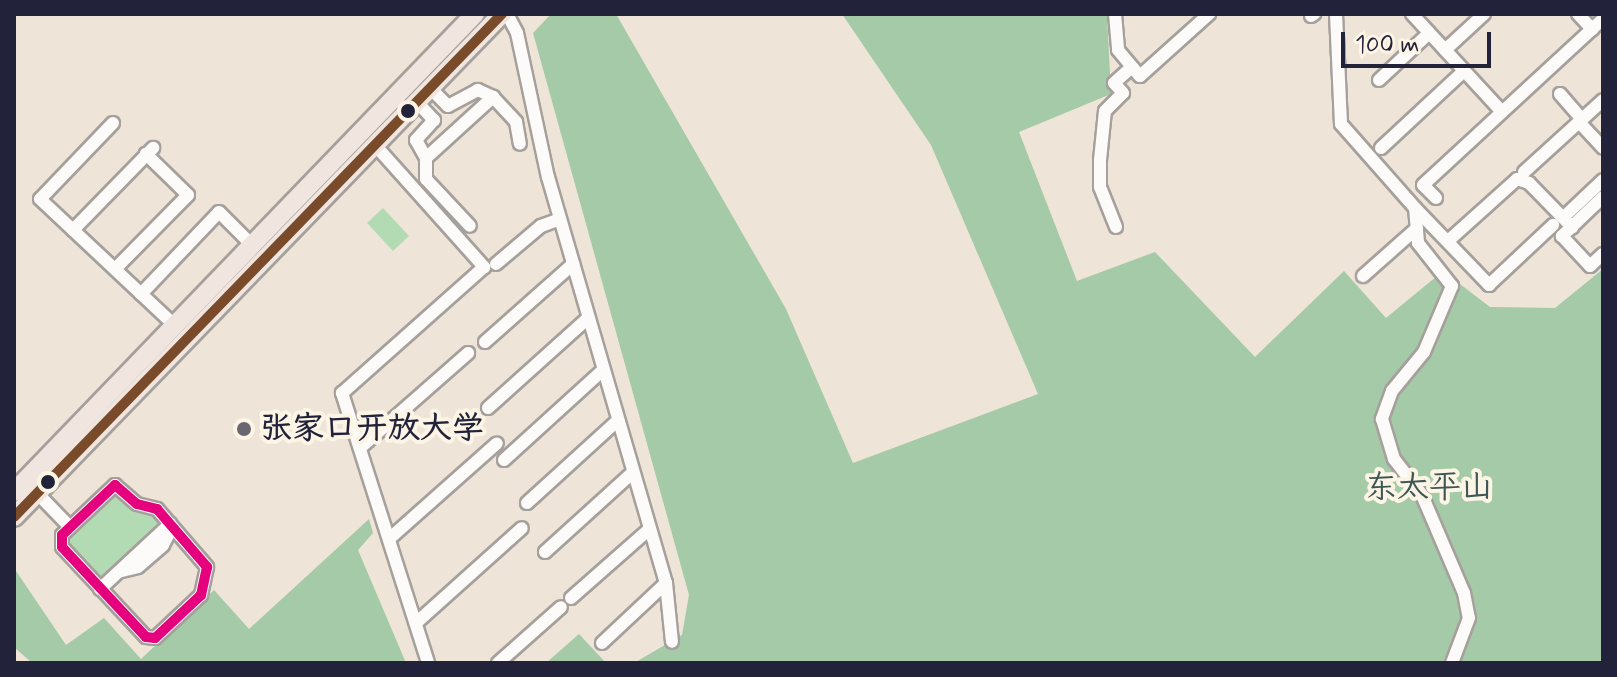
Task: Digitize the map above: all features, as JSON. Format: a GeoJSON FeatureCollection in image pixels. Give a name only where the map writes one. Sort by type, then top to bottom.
{"type":"FeatureCollection","features":[{"type":"Feature","properties":{"kind":"main road"},"geometry":{"type":"LineString","coordinates":[[14,517],[314,195],[475,14]]}},
{"type":"Feature","properties":{"kind":"main road"},"geometry":{"type":"LineString","coordinates":[[14,492],[252,245],[375,145],[504,14]]}},
{"type":"Feature","properties":{"kind":"street"},"geometry":{"type":"LineString","coordinates":[[504,14],[517,33],[560,219],[648,530],[666,583],[672,642]]}},
{"type":"Feature","properties":{"kind":"street"},"geometry":{"type":"LineString","coordinates":[[1115,14],[1118,50],[1140,76],[1209,14]]}},
{"type":"Feature","properties":{"kind":"street"},"geometry":{"type":"LineString","coordinates":[[1334,14],[1341,124],[1489,285],[1553,225]]}},
{"type":"Feature","properties":{"kind":"street"},"geometry":{"type":"LineString","coordinates":[[1412,14],[1502,112]]}},
{"type":"Feature","properties":{"kind":"street"},"geometry":{"type":"LineString","coordinates":[[1445,50],[1484,14]]}},
{"type":"Feature","properties":{"kind":"street"},"geometry":{"type":"LineString","coordinates":[[1578,14],[1592,29]]}},
{"type":"Feature","properties":{"kind":"street"},"geometry":{"type":"LineString","coordinates":[[1436,198],[1423,185],[1603,19]]}},
{"type":"Feature","properties":{"kind":"street"},"geometry":{"type":"LineString","coordinates":[[1379,80],[1429,33]]}},
{"type":"Feature","properties":{"kind":"street"},"geometry":{"type":"LineString","coordinates":[[1116,227],[1100,187],[1100,160],[1105,111],[1123,93],[1114,83],[1132,67]]}},
{"type":"Feature","properties":{"kind":"street"},"geometry":{"type":"LineString","coordinates":[[1381,148],[1464,71]]}},
{"type":"Feature","properties":{"kind":"street"},"geometry":{"type":"LineString","coordinates":[[430,88],[448,106],[478,90],[493,97],[516,122],[520,144]]}},
{"type":"Feature","properties":{"kind":"street"},"geometry":{"type":"LineString","coordinates":[[1560,94],[1603,148]]}},
{"type":"Feature","properties":{"kind":"street"},"geometry":{"type":"LineString","coordinates":[[426,158],[493,97]]}},
{"type":"Feature","properties":{"kind":"street"},"geometry":{"type":"LineString","coordinates":[[1524,172],[1603,100]]}},
{"type":"Feature","properties":{"kind":"street"},"geometry":{"type":"LineString","coordinates":[[417,102],[434,120],[416,140],[426,158],[426,179],[470,226]]}},
{"type":"Feature","properties":{"kind":"street"},"geometry":{"type":"LineString","coordinates":[[113,123],[40,199],[174,325]]}},
{"type":"Feature","properties":{"kind":"street"},"geometry":{"type":"LineString","coordinates":[[375,145],[484,267],[342,393],[428,663]]}},
{"type":"Feature","properties":{"kind":"street"},"geometry":{"type":"LineString","coordinates":[[73,230],[150,151],[188,195],[115,269]]}},
{"type":"Feature","properties":{"kind":"street"},"geometry":{"type":"LineString","coordinates":[[1448,241],[1517,179],[1529,183],[1572,227]]}},
{"type":"Feature","properties":{"kind":"street"},"geometry":{"type":"LineString","coordinates":[[1568,213],[1603,180]]}},
{"type":"Feature","properties":{"kind":"street"},"geometry":{"type":"LineString","coordinates":[[1603,197],[1562,236],[1590,266],[1603,254]]}},
{"type":"Feature","properties":{"kind":"street"},"geometry":{"type":"LineString","coordinates":[[1415,208],[1418,243],[1450,281],[1451,292],[1424,352],[1392,391],[1382,419],[1394,459],[1422,495],[1464,593],[1469,618],[1452,663]]}},
{"type":"Feature","properties":{"kind":"street"},"geometry":{"type":"LineString","coordinates":[[141,294],[219,212],[252,245]]}},
{"type":"Feature","properties":{"kind":"street"},"geometry":{"type":"LineString","coordinates":[[496,264],[541,226],[560,219]]}},
{"type":"Feature","properties":{"kind":"street"},"geometry":{"type":"LineString","coordinates":[[1363,276],[1417,228]]}},
{"type":"Feature","properties":{"kind":"street"},"geometry":{"type":"LineString","coordinates":[[485,342],[573,264]]}},
{"type":"Feature","properties":{"kind":"street"},"geometry":{"type":"LineString","coordinates":[[488,408],[588,318]]}},
{"type":"Feature","properties":{"kind":"street"},"geometry":{"type":"LineString","coordinates":[[360,448],[468,353]]}},
{"type":"Feature","properties":{"kind":"street"},"geometry":{"type":"LineString","coordinates":[[504,460],[603,370]]}},
{"type":"Feature","properties":{"kind":"street"},"geometry":{"type":"LineString","coordinates":[[527,503],[617,421]]}},
{"type":"Feature","properties":{"kind":"street"},"geometry":{"type":"LineString","coordinates":[[389,539],[497,443]]}},
{"type":"Feature","properties":{"kind":"street"},"geometry":{"type":"LineString","coordinates":[[545,552],[632,473]]}},
{"type":"Feature","properties":{"kind":"street"},"geometry":{"type":"LineString","coordinates":[[115,485],[137,504],[157,509],[171,525],[207,567],[201,595],[155,638],[146,637],[62,547],[62,535],[115,485]]}},
{"type":"Feature","properties":{"kind":"street"},"geometry":{"type":"LineString","coordinates":[[37,493],[70,527]]}},
{"type":"Feature","properties":{"kind":"street"},"geometry":{"type":"LineString","coordinates":[[100,589],[119,572],[138,567],[163,545],[171,525]]}},
{"type":"Feature","properties":{"kind":"street"},"geometry":{"type":"LineString","coordinates":[[416,623],[522,528]]}},
{"type":"Feature","properties":{"kind":"street"},"geometry":{"type":"LineString","coordinates":[[498,663],[648,530]]}},
{"type":"Feature","properties":{"kind":"street"},"geometry":{"type":"LineString","coordinates":[[602,643],[666,583]]}},
{"type":"Feature","properties":{"kind":"green space","name":"东太平山"},"geometry":{"type":"Polygon","coordinates":[[[551,14],[616,14],[786,309],[853,463],[1038,394],[931,145],[842,14],[1107,14],[1111,94],[1019,132],[1077,281],[1155,252],[1255,357],[1344,271],[1386,318],[1437,276],[1456,281],[1490,307],[1555,308],[1603,269],[1603,663],[634,663],[682,635],[689,595],[533,33],[551,14]]]}},
{"type":"Feature","properties":{"kind":"green space"},"geometry":{"type":"Polygon","coordinates":[[[383,208],[409,236],[393,251],[367,223],[383,208]]]}},
{"type":"Feature","properties":{"kind":"green space"},"geometry":{"type":"Polygon","coordinates":[[[119,489],[164,524],[99,582],[66,546],[67,537],[119,489]]]}},
{"type":"Feature","properties":{"kind":"green space"},"geometry":{"type":"Polygon","coordinates":[[[369,519],[373,533],[358,550],[406,663],[32,663],[14,647],[14,568],[66,645],[104,618],[141,659],[214,590],[249,629],[369,519]]]}},
{"type":"Feature","properties":{"kind":"green space"},"geometry":{"type":"Polygon","coordinates":[[[579,634],[606,663],[546,663],[579,634]]]}},
{"type":"Feature","properties":{"kind":"transit line"},"geometry":{"type":"LineString","coordinates":[[14,517],[502,14]]}},
{"type":"Feature","properties":{"kind":"transit line"},"geometry":{"type":"LineString","coordinates":[[115,485],[137,504],[157,509],[207,567],[201,595],[155,638],[146,637],[62,547],[62,535],[115,485]]}},
{"type":"Feature","properties":{"kind":"place","name":"张家口开放大学"},"geometry":{"type":"Point","coordinates":[244,429]}}]}
